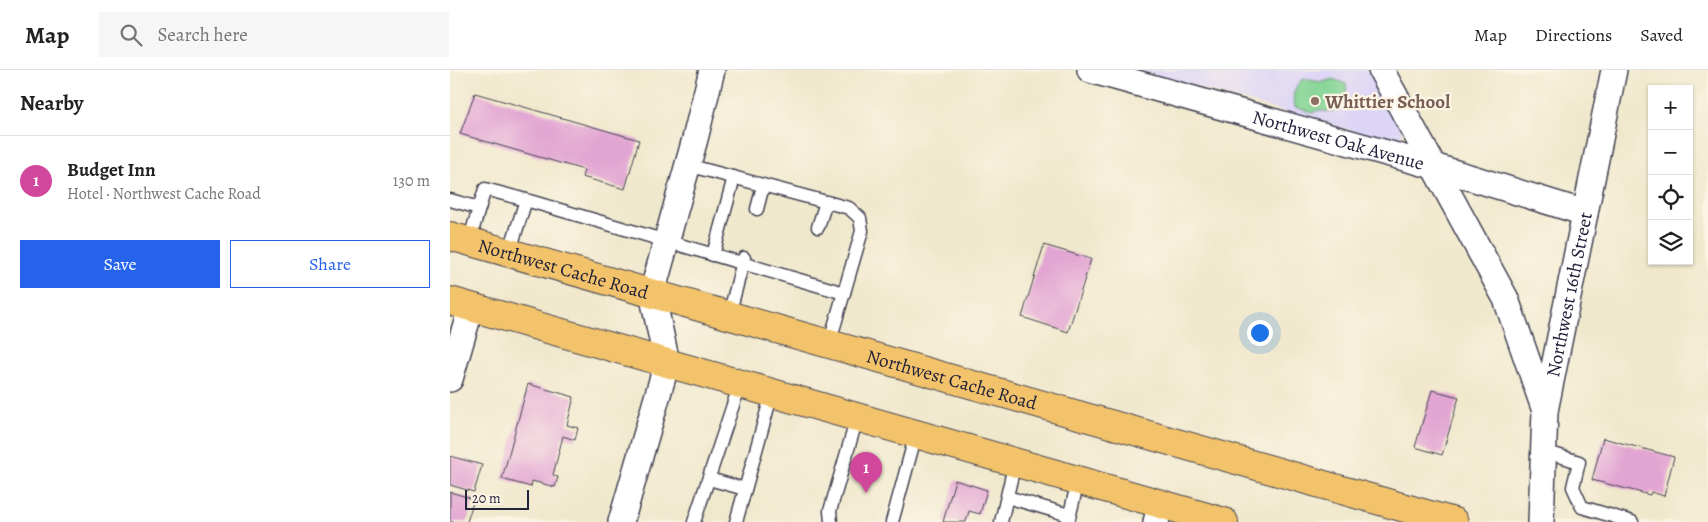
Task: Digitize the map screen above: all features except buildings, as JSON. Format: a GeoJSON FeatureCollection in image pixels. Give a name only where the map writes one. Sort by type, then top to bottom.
{"type":"FeatureCollection","features":[{"type":"Feature","properties":{"kind":"main road","name":"Northwest Cache Road"},"geometry":{"type":"LineString","coordinates":[[460,239],[1454,522]]}},
{"type":"Feature","properties":{"kind":"main road"},"geometry":{"type":"LineString","coordinates":[[460,304],[1015,462],[1078,481],[1159,513],[1224,522]]}},
{"type":"Feature","properties":{"kind":"street"},"geometry":{"type":"LineString","coordinates":[[621,522],[667,363],[652,293],[712,70]]}},
{"type":"Feature","properties":{"kind":"street","name":"Northwest Oak Avenue"},"geometry":{"type":"LineString","coordinates":[[1090,70],[1433,166],[1586,213]]}},
{"type":"Feature","properties":{"kind":"street"},"geometry":{"type":"LineString","coordinates":[[1381,70],[1506,299],[1545,411]]}},
{"type":"Feature","properties":{"kind":"street","name":"Northwest 16th Street"},"geometry":{"type":"LineString","coordinates":[[1541,522],[1545,411],[1614,70]]}},
{"type":"Feature","properties":{"kind":"street"},"geometry":{"type":"LineString","coordinates":[[450,379],[460,304]]}},
{"type":"Feature","properties":{"kind":"lane"},"geometry":{"type":"LineString","coordinates":[[687,165],[850,208],[860,218],[862,230],[830,344]]}},
{"type":"Feature","properties":{"kind":"lane"},"geometry":{"type":"LineString","coordinates":[[713,255],[734,178]]}},
{"type":"Feature","properties":{"kind":"lane"},"geometry":{"type":"LineString","coordinates":[[757,209],[763,186]]}},
{"type":"Feature","properties":{"kind":"lane"},"geometry":{"type":"LineString","coordinates":[[460,239],[479,208],[484,189],[713,255],[805,278],[844,293]]}},
{"type":"Feature","properties":{"kind":"lane"},"geometry":{"type":"LineString","coordinates":[[450,200],[479,208]]}},
{"type":"Feature","properties":{"kind":"lane"},"geometry":{"type":"LineString","coordinates":[[509,253],[526,200]]}},
{"type":"Feature","properties":{"kind":"lane"},"geometry":{"type":"LineString","coordinates":[[818,227],[826,202]]}},
{"type":"Feature","properties":{"kind":"lane"},"geometry":{"type":"LineString","coordinates":[[729,315],[743,261]]}},
{"type":"Feature","properties":{"kind":"lane"},"geometry":{"type":"LineString","coordinates":[[694,522],[740,384]]}},
{"type":"Feature","properties":{"kind":"lane"},"geometry":{"type":"LineString","coordinates":[[736,522],[772,394]]}},
{"type":"Feature","properties":{"kind":"lane"},"geometry":{"type":"LineString","coordinates":[[831,522],[830,511],[857,418]]}},
{"type":"Feature","properties":{"kind":"lane"},"geometry":{"type":"LineString","coordinates":[[892,522],[916,434]]}},
{"type":"Feature","properties":{"kind":"lane"},"geometry":{"type":"LineString","coordinates":[[1544,452],[1579,462],[1573,487],[1582,507],[1632,522]]}},
{"type":"Feature","properties":{"kind":"lane"},"geometry":{"type":"LineString","coordinates":[[1001,522],[1015,462]]}},
{"type":"Feature","properties":{"kind":"lane"},"geometry":{"type":"LineString","coordinates":[[709,479],[745,489]]}},
{"type":"Feature","properties":{"kind":"lane"},"geometry":{"type":"LineString","coordinates":[[1007,497],[1068,518],[1078,481]]}},
{"type":"Feature","properties":{"kind":"shaded area","name":"Whittier School"},"geometry":{"type":"Polygon","coordinates":[[[1135,70],[1368,70],[1403,132],[1398,141],[1392,142],[1135,70]]]}},
{"type":"Feature","properties":{"kind":"green space"},"geometry":{"type":"Polygon","coordinates":[[[1303,79],[1322,82],[1333,79],[1346,84],[1346,98],[1340,107],[1331,111],[1318,110],[1313,113],[1295,107],[1294,92],[1297,85],[1303,79]]]}},
{"type":"Feature","properties":{"kind":"place","name":"Whittier School"},"geometry":{"type":"Point","coordinates":[1315,101]}},
{"type":"Feature","properties":{"kind":"place","name":"Budget Inn"},"geometry":{"type":"Point","coordinates":[866,493]}}]}
